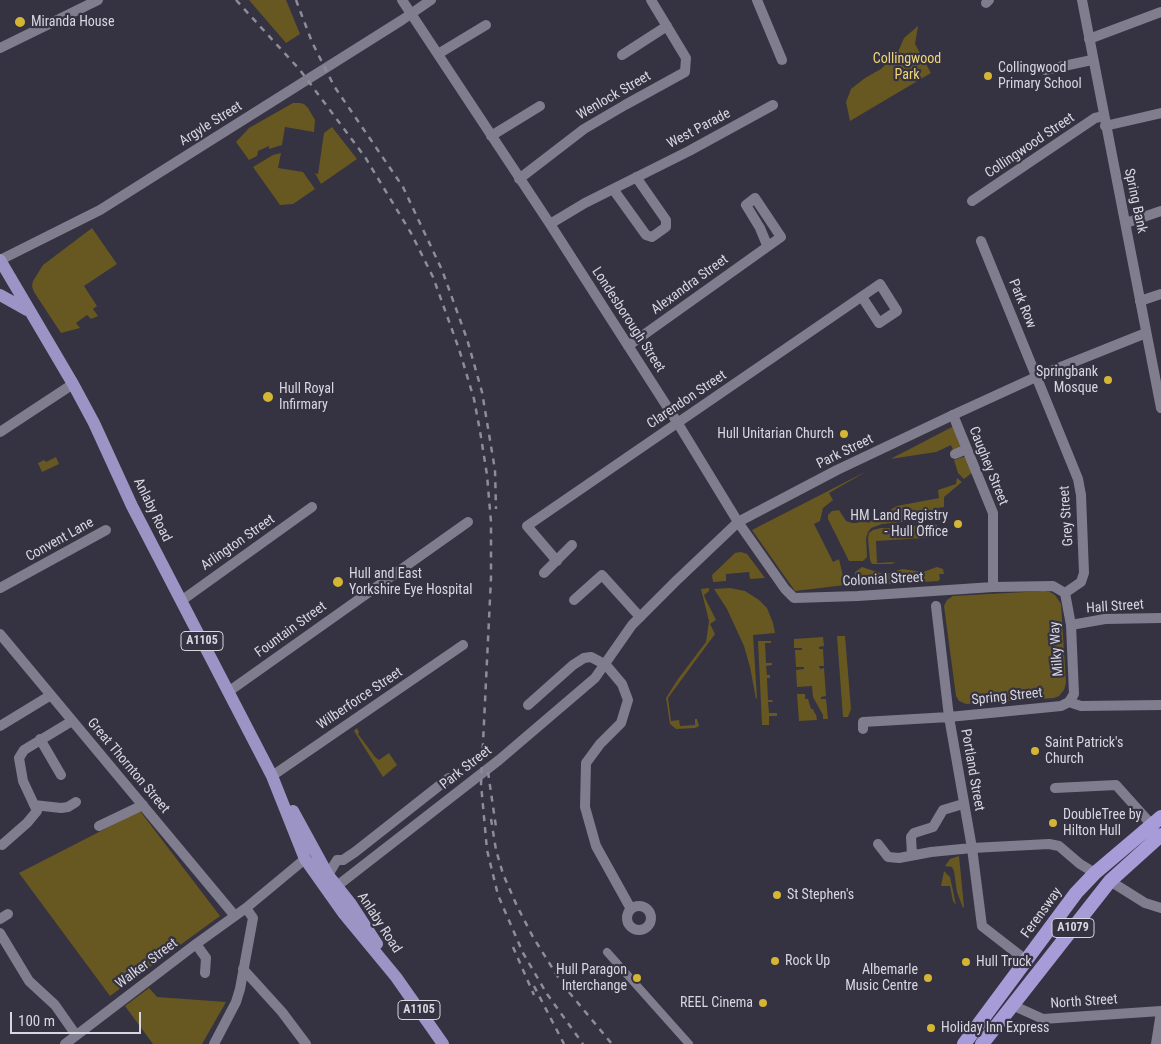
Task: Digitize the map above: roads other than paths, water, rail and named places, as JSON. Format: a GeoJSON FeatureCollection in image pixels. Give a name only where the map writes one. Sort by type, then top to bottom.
{"type":"FeatureCollection","features":[{"type":"Feature","properties":{"kind":"highway","name":"Ferensway"},"geometry":{"type":"LineString","coordinates":[[964,1044],[1076,894],[1095,873],[1158,819]]}},
{"type":"Feature","properties":{"kind":"highway","name":"A1079"},"geometry":{"type":"LineString","coordinates":[[982,1044],[1110,882],[1161,835]]}},
{"type":"Feature","properties":{"kind":"main road","name":"Anlaby Road"},"geometry":{"type":"LineString","coordinates":[[0,260],[94,423],[132,506],[272,776],[305,859],[338,886]]}},
{"type":"Feature","properties":{"kind":"main road"},"geometry":{"type":"LineString","coordinates":[[0,295],[30,311]]}},
{"type":"Feature","properties":{"kind":"main road","name":"Anlaby Road"},"geometry":{"type":"LineString","coordinates":[[272,776],[281,786],[328,875],[338,886],[344,914],[396,977],[443,1044]]}},
{"type":"Feature","properties":{"kind":"street"},"geometry":{"type":"LineString","coordinates":[[0,48],[98,0]]}},
{"type":"Feature","properties":{"kind":"street","name":"Londesborough Street"},"geometry":{"type":"LineString","coordinates":[[402,0],[406,17],[438,54],[550,224],[677,422],[738,522]]}},
{"type":"Feature","properties":{"kind":"street","name":"Argyle Street"},"geometry":{"type":"LineString","coordinates":[[0,260],[100,210],[431,0]]}},
{"type":"Feature","properties":{"kind":"street","name":"Wenlock Street"},"geometry":{"type":"LineString","coordinates":[[519,179],[584,129],[625,104],[685,72],[686,58],[651,0]]}},
{"type":"Feature","properties":{"kind":"street"},"geometry":{"type":"LineString","coordinates":[[757,0],[782,60]]}},
{"type":"Feature","properties":{"kind":"street","name":"Spring Bank"},"geometry":{"type":"LineString","coordinates":[[1082,0],[1092,60],[1126,222],[1146,333],[1159,382],[1161,408]]}},
{"type":"Feature","properties":{"kind":"street"},"geometry":{"type":"LineString","coordinates":[[1089,39],[1161,12]]}},
{"type":"Feature","properties":{"kind":"street"},"geometry":{"type":"LineString","coordinates":[[438,54],[486,25]]}},
{"type":"Feature","properties":{"kind":"street"},"geometry":{"type":"LineString","coordinates":[[622,55],[667,26]]}},
{"type":"Feature","properties":{"kind":"street"},"geometry":{"type":"LineString","coordinates":[[1044,70],[1092,60]]}},
{"type":"Feature","properties":{"kind":"street","name":"West Parade"},"geometry":{"type":"LineString","coordinates":[[550,224],[585,203],[689,151],[773,105]]}},
{"type":"Feature","properties":{"kind":"street"},"geometry":{"type":"LineString","coordinates":[[491,136],[540,106]]}},
{"type":"Feature","properties":{"kind":"street","name":"Collingwood Street"},"geometry":{"type":"LineString","coordinates":[[972,201],[1095,118],[1104,121],[1161,113]]}},
{"type":"Feature","properties":{"kind":"street"},"geometry":{"type":"LineString","coordinates":[[613,189],[646,235],[652,237],[666,227],[666,220],[636,177]]}},
{"type":"Feature","properties":{"kind":"street"},"geometry":{"type":"LineString","coordinates":[[1126,222],[1161,211]]}},
{"type":"Feature","properties":{"kind":"street","name":"Park Row"},"geometry":{"type":"LineString","coordinates":[[981,241],[1036,377]]}},
{"type":"Feature","properties":{"kind":"street","name":"Alexandra Street"},"geometry":{"type":"LineString","coordinates":[[628,346],[707,291],[767,245]]}},
{"type":"Feature","properties":{"kind":"street"},"geometry":{"type":"LineString","coordinates":[[1140,301],[1161,294]]}},
{"type":"Feature","properties":{"kind":"street","name":"Clarendon Street"},"geometry":{"type":"LineString","coordinates":[[557,561],[527,526],[862,297]]}},
{"type":"Feature","properties":{"kind":"street","name":"Park Street"},"geometry":{"type":"LineString","coordinates":[[338,886],[499,760],[595,678],[606,665],[632,625],[738,522],[837,470],[953,415],[1036,377],[1146,333]]}},
{"type":"Feature","properties":{"kind":"street","name":"Grey Street"},"geometry":{"type":"LineString","coordinates":[[1036,377],[1078,480],[1081,495],[1084,573],[1081,582],[1065,594]]}},
{"type":"Feature","properties":{"kind":"street"},"geometry":{"type":"LineString","coordinates":[[0,432],[73,384]]}},
{"type":"Feature","properties":{"kind":"street","name":"Caughey Street"},"geometry":{"type":"LineString","coordinates":[[953,415],[993,513],[993,587]]}},
{"type":"Feature","properties":{"kind":"street"},"geometry":{"type":"LineString","coordinates":[[955,454],[967,448]]}},
{"type":"Feature","properties":{"kind":"street","name":"Arlington Street"},"geometry":{"type":"LineString","coordinates":[[181,601],[312,507]]}},
{"type":"Feature","properties":{"kind":"street","name":"Fountain Street"},"geometry":{"type":"LineString","coordinates":[[228,692],[468,522]]}},
{"type":"Feature","properties":{"kind":"street","name":"Colonial Street"},"geometry":{"type":"LineString","coordinates":[[738,522],[785,589],[794,598],[858,596],[993,587],[1053,586],[1065,594]]}},
{"type":"Feature","properties":{"kind":"street","name":"Convent Lane"},"geometry":{"type":"LineString","coordinates":[[0,588],[106,530]]}},
{"type":"Feature","properties":{"kind":"street"},"geometry":{"type":"LineString","coordinates":[[544,573],[572,545]]}},
{"type":"Feature","properties":{"kind":"street"},"geometry":{"type":"LineString","coordinates":[[574,600],[602,575],[640,618]]}},
{"type":"Feature","properties":{"kind":"street","name":"Milky Way"},"geometry":{"type":"LineString","coordinates":[[1065,594],[1071,625],[1074,694],[1069,702]]}},
{"type":"Feature","properties":{"kind":"street","name":"Portland Street"},"geometry":{"type":"LineString","coordinates":[[936,606],[949,717],[972,848],[982,926],[1027,961]]}},
{"type":"Feature","properties":{"kind":"street","name":"Hall Street"},"geometry":{"type":"LineString","coordinates":[[1071,625],[1105,619],[1161,618]]}},
{"type":"Feature","properties":{"kind":"street","name":"Great Thornton Street"},"geometry":{"type":"LineString","coordinates":[[2,639],[235,916]]}},
{"type":"Feature","properties":{"kind":"street","name":"Wilberforce Street"},"geometry":{"type":"LineString","coordinates":[[272,776],[463,645]]}},
{"type":"Feature","properties":{"kind":"street"},"geometry":{"type":"LineString","coordinates":[[528,705],[573,665],[584,658],[591,657],[606,665],[622,684],[628,700],[620,724],[600,744],[586,763],[585,807],[596,846],[631,909]]}},
{"type":"Feature","properties":{"kind":"street"},"geometry":{"type":"LineString","coordinates":[[0,726],[50,695]]}},
{"type":"Feature","properties":{"kind":"street","name":"Spring Street"},"geometry":{"type":"LineString","coordinates":[[863,730],[862,722],[949,717],[1062,706],[1069,702],[1081,706],[1161,704]]}},
{"type":"Feature","properties":{"kind":"street"},"geometry":{"type":"LineString","coordinates":[[2,845],[37,811],[23,781],[19,758],[24,750],[72,721]]}},
{"type":"Feature","properties":{"kind":"street"},"geometry":{"type":"LineString","coordinates":[[40,739],[61,775]]}},
{"type":"Feature","properties":{"kind":"street","name":"Park Street"},"geometry":{"type":"LineString","coordinates":[[328,875],[337,860],[343,860],[355,852],[450,778]]}},
{"type":"Feature","properties":{"kind":"street"},"geometry":{"type":"LineString","coordinates":[[1055,788],[1116,785],[1158,819]]}},
{"type":"Feature","properties":{"kind":"street"},"geometry":{"type":"LineString","coordinates":[[34,804],[61,808],[68,807],[76,802]]}},
{"type":"Feature","properties":{"kind":"street"},"geometry":{"type":"LineString","coordinates":[[912,855],[911,836],[914,833],[933,827],[943,810],[964,804]]}},
{"type":"Feature","properties":{"kind":"street"},"geometry":{"type":"LineString","coordinates":[[99,826],[143,805]]}},
{"type":"Feature","properties":{"kind":"street"},"geometry":{"type":"LineString","coordinates":[[878,844],[888,857],[899,858],[972,848],[1054,845],[1060,846],[1080,864],[1095,873]]}},
{"type":"Feature","properties":{"kind":"street","name":"Walker Street"},"geometry":{"type":"LineString","coordinates":[[65,1044],[246,908],[305,859]]}},
{"type":"Feature","properties":{"kind":"street"},"geometry":{"type":"LineString","coordinates":[[1110,882],[1145,903],[1161,908]]}},
{"type":"Feature","properties":{"kind":"street"},"geometry":{"type":"LineString","coordinates":[[214,1044],[237,999],[253,918],[246,908]]}},
{"type":"Feature","properties":{"kind":"street"},"geometry":{"type":"LineString","coordinates":[[0,933],[29,981],[55,1005],[76,1035]]}},
{"type":"Feature","properties":{"kind":"street"},"geometry":{"type":"LineString","coordinates":[[196,944],[206,958],[205,973]]}},
{"type":"Feature","properties":{"kind":"street"},"geometry":{"type":"LineString","coordinates":[[608,952],[689,1044]]}},
{"type":"Feature","properties":{"kind":"street"},"geometry":{"type":"LineString","coordinates":[[243,969],[282,1012],[306,1044]]}},
{"type":"Feature","properties":{"kind":"street","name":"North Street"},"geometry":{"type":"LineString","coordinates":[[1012,1005],[1043,1019],[1161,1012]]}},
{"type":"Feature","properties":{"kind":"street"},"geometry":{"type":"LineString","coordinates":[[1156,1044],[1161,1012]]}},
{"type":"Feature","properties":{"kind":"railway"},"geometry":{"type":"LineString","coordinates":[[236,0],[300,70],[365,157],[411,233],[433,277],[459,349],[474,399],[480,431],[487,475],[491,522],[491,578],[481,784],[487,850],[498,895],[523,953],[547,994],[583,1044]]}},
{"type":"Feature","properties":{"kind":"railway"},"geometry":{"type":"LineString","coordinates":[[296,0],[312,42],[334,86],[403,187],[442,270],[467,339],[482,392],[495,470],[496,509]]}},
{"type":"Feature","properties":{"kind":"railway"},"geometry":{"type":"LineString","coordinates":[[488,772],[496,827]]}},
{"type":"Feature","properties":{"kind":"railway"},"geometry":{"type":"LineString","coordinates":[[491,819],[496,850],[503,874],[533,937],[563,985],[612,1044]]}},
{"type":"Feature","properties":{"kind":"railway"},"geometry":{"type":"LineString","coordinates":[[513,947],[534,995]]}},
{"type":"Feature","properties":{"kind":"railway"},"geometry":{"type":"LineString","coordinates":[[534,986],[564,1044]]}},
{"type":"Feature","properties":{"kind":"place","name":"Miranda House"},"geometry":{"type":"Point","coordinates":[20,22]}},
{"type":"Feature","properties":{"kind":"place","name":"Collingwood Primary School"},"geometry":{"type":"Point","coordinates":[988,76]}},
{"type":"Feature","properties":{"kind":"place","name":"Springbank Mosque"},"geometry":{"type":"Point","coordinates":[1108,380]}},
{"type":"Feature","properties":{"kind":"place","name":"Hull Royal Infirmary"},"geometry":{"type":"Point","coordinates":[268,397]}},
{"type":"Feature","properties":{"kind":"place","name":"Hull Unitarian Church"},"geometry":{"type":"Point","coordinates":[844,434]}},
{"type":"Feature","properties":{"kind":"place","name":"HM Land Registry - Hull Office"},"geometry":{"type":"Point","coordinates":[958,524]}},
{"type":"Feature","properties":{"kind":"place","name":"Hull and East Yorkshire Eye Hospital"},"geometry":{"type":"Point","coordinates":[338,582]}},
{"type":"Feature","properties":{"kind":"place","name":"Saint Patrick's Church"},"geometry":{"type":"Point","coordinates":[1035,751]}},
{"type":"Feature","properties":{"kind":"place","name":"DoubleTree by Hilton Hull"},"geometry":{"type":"Point","coordinates":[1053,823]}},
{"type":"Feature","properties":{"kind":"place","name":"St Stephen's"},"geometry":{"type":"Point","coordinates":[777,895]}},
{"type":"Feature","properties":{"kind":"place","name":"Rock Up"},"geometry":{"type":"Point","coordinates":[775,961]}},
{"type":"Feature","properties":{"kind":"place","name":"Hull Truck"},"geometry":{"type":"Point","coordinates":[966,962]}},
{"type":"Feature","properties":{"kind":"place","name":"Hull Paragon Interchange"},"geometry":{"type":"Point","coordinates":[637,978]}},
{"type":"Feature","properties":{"kind":"place","name":"Albemarle Music Centre"},"geometry":{"type":"Point","coordinates":[928,978]}},
{"type":"Feature","properties":{"kind":"place","name":"REEL Cinema"},"geometry":{"type":"Point","coordinates":[763,1003]}},
{"type":"Feature","properties":{"kind":"place","name":"Holiday Inn Express"},"geometry":{"type":"Point","coordinates":[931,1028]}},
{"type":"Feature","properties":{"kind":"park label","name":"Collingwood Park"},"geometry":{"type":"Point","coordinates":[907,68]}}]}
